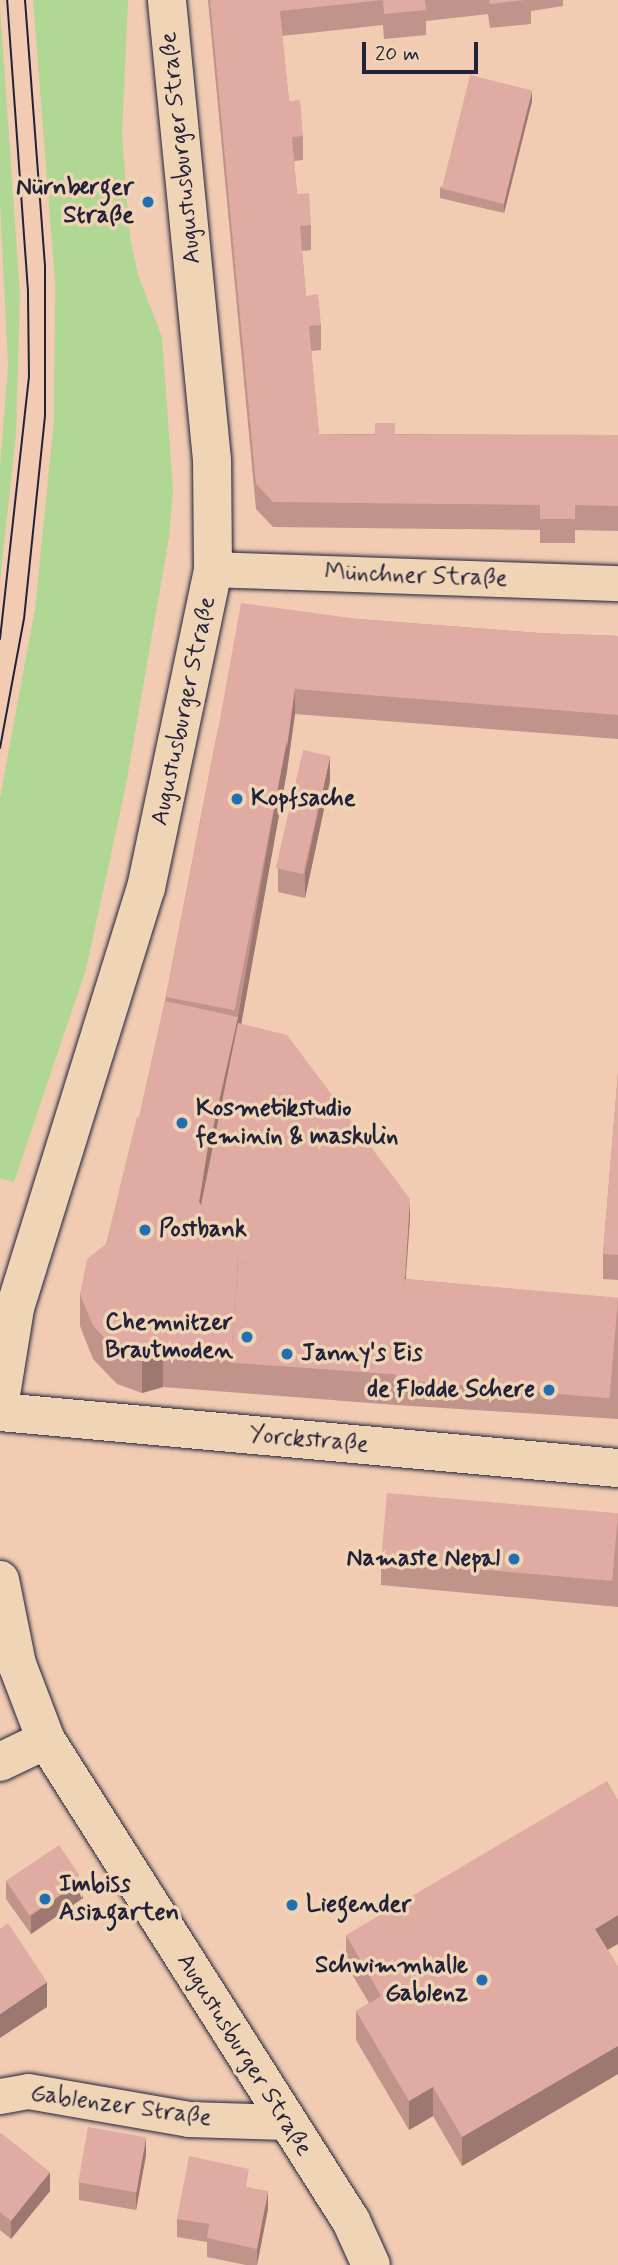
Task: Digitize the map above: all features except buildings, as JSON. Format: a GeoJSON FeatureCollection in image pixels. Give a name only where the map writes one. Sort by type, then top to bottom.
{"type":"FeatureCollection","features":[{"type":"Feature","properties":{"kind":"main road","name":"Augustusburger Straße"},"geometry":{"type":"LineString","coordinates":[[0,1401],[15,1308],[146,888],[213,569],[212,460],[167,0]]}},
{"type":"Feature","properties":{"kind":"main road","name":"Yorckstraße"},"geometry":{"type":"LineString","coordinates":[[0,1412],[618,1468]]}},
{"type":"Feature","properties":{"kind":"main road","name":"Augustusburger Straße"},"geometry":{"type":"LineString","coordinates":[[0,1580],[17,1664],[46,1740],[285,2122],[351,2221],[371,2265]]}},
{"type":"Feature","properties":{"kind":"main road"},"geometry":{"type":"LineString","coordinates":[[0,1762],[46,1740]]}},
{"type":"Feature","properties":{"kind":"street","name":"Münchner Straße"},"geometry":{"type":"LineString","coordinates":[[213,569],[618,583]]}},
{"type":"Feature","properties":{"kind":"street","name":"Gablenzer Straße"},"geometry":{"type":"LineString","coordinates":[[0,2096],[29,2091],[188,2119],[285,2122]]}},
{"type":"Feature","properties":{"kind":"green space"},"geometry":{"type":"Polygon","coordinates":[[[33,0],[128,0],[122,135],[130,238],[138,275],[162,337],[173,490],[169,538],[125,790],[86,969],[14,1182],[0,1178],[0,798],[35,609],[54,420],[55,282],[33,0]]]}},
{"type":"Feature","properties":{"kind":"green space"},"geometry":{"type":"Polygon","coordinates":[[[0,7],[20,295],[16,433],[0,582],[0,466],[8,366],[0,204],[0,7]]]}},
{"type":"Feature","properties":{"kind":"tram line"},"geometry":{"type":"LineString","coordinates":[[0,639],[29,377],[28,291],[7,0]]}},
{"type":"Feature","properties":{"kind":"tram line"},"geometry":{"type":"LineString","coordinates":[[0,748],[24,619],[45,415],[45,266],[25,0]]}},
{"type":"Feature","properties":{"kind":"place","name":"Nürnberger Straße"},"geometry":{"type":"Point","coordinates":[148,202]}},
{"type":"Feature","properties":{"kind":"place","name":"Kopfsache"},"geometry":{"type":"Point","coordinates":[237,799]}},
{"type":"Feature","properties":{"kind":"place","name":"Kosmetikstudio feminin & maskulin"},"geometry":{"type":"Point","coordinates":[182,1123]}},
{"type":"Feature","properties":{"kind":"place","name":"Postbank"},"geometry":{"type":"Point","coordinates":[145,1230]}},
{"type":"Feature","properties":{"kind":"place","name":"Chemnitzer Brautmoden"},"geometry":{"type":"Point","coordinates":[247,1337]}},
{"type":"Feature","properties":{"kind":"place","name":"Janny's Eis"},"geometry":{"type":"Point","coordinates":[287,1354]}},
{"type":"Feature","properties":{"kind":"place","name":"de Flodde Schere"},"geometry":{"type":"Point","coordinates":[549,1390]}},
{"type":"Feature","properties":{"kind":"place","name":"Namaste Nepal"},"geometry":{"type":"Point","coordinates":[514,1559]}},
{"type":"Feature","properties":{"kind":"place","name":"Imbiss Asiagarten"},"geometry":{"type":"Point","coordinates":[45,1899]}},
{"type":"Feature","properties":{"kind":"place","name":"Liegender"},"geometry":{"type":"Point","coordinates":[292,1905]}},
{"type":"Feature","properties":{"kind":"place","name":"Schwimmhalle Gablenz"},"geometry":{"type":"Point","coordinates":[482,1980]}}]}
